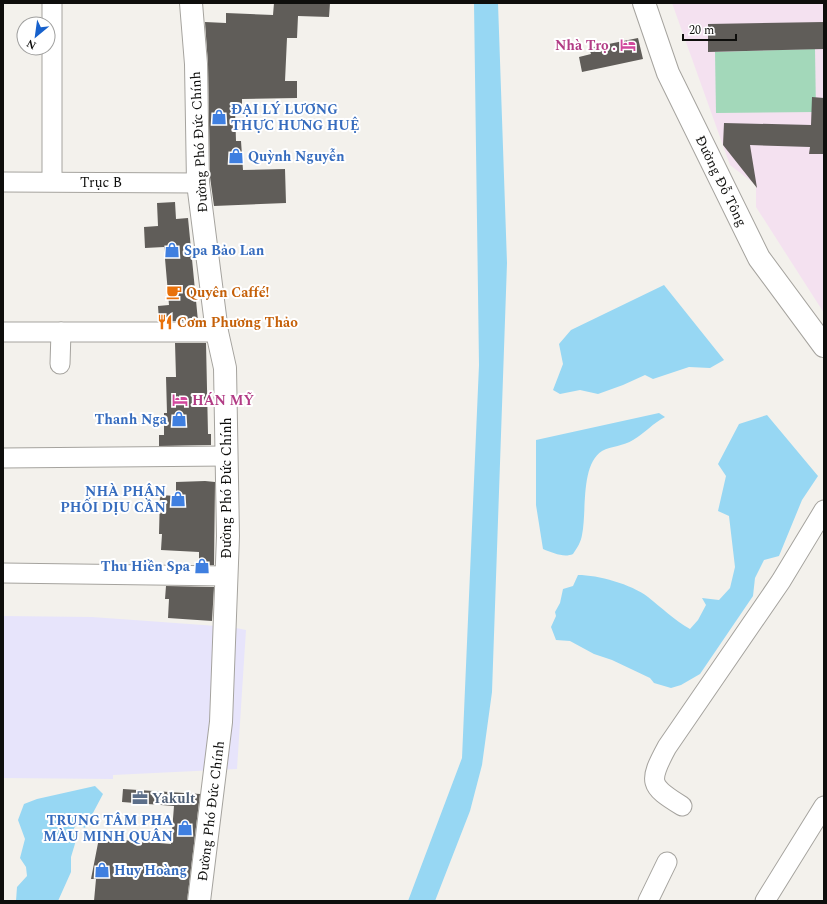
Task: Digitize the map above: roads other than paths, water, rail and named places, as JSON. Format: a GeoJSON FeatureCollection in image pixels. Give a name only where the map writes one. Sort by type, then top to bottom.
{"type":"FeatureCollection","features":[{"type":"Feature","properties":{"kind":"main road","name":"Đường Phó Đức Chính"},"geometry":{"type":"LineString","coordinates":[[191,3],[196,64],[198,182],[217,332],[225,368],[228,536],[221,722],[199,901]]}},
{"type":"Feature","properties":{"kind":"main road","name":"Đường Đỗ Tông"},"geometry":{"type":"LineString","coordinates":[[644,3],[668,73],[759,258],[824,346]]}},
{"type":"Feature","properties":{"kind":"street"},"geometry":{"type":"LineString","coordinates":[[52,3],[52,181]]}},
{"type":"Feature","properties":{"kind":"street","name":"Trục B"},"geometry":{"type":"LineString","coordinates":[[3,182],[198,182]]}},
{"type":"Feature","properties":{"kind":"street"},"geometry":{"type":"LineString","coordinates":[[3,332],[217,332]]}},
{"type":"Feature","properties":{"kind":"street"},"geometry":{"type":"LineString","coordinates":[[60,364],[61,332]]}},
{"type":"Feature","properties":{"kind":"street"},"geometry":{"type":"LineString","coordinates":[[3,458],[227,456]]}},
{"type":"Feature","properties":{"kind":"street"},"geometry":{"type":"LineString","coordinates":[[682,806],[661,793],[655,787],[658,764],[667,747],[781,580],[824,510]]}},
{"type":"Feature","properties":{"kind":"street"},"geometry":{"type":"LineString","coordinates":[[3,573],[226,576]]}},
{"type":"Feature","properties":{"kind":"street"},"geometry":{"type":"LineString","coordinates":[[765,901],[824,806]]}},
{"type":"Feature","properties":{"kind":"street"},"geometry":{"type":"LineString","coordinates":[[648,901],[667,862]]}},
{"type":"Feature","properties":{"kind":"water"},"geometry":{"type":"Polygon","coordinates":[[[474,3],[498,3],[507,263],[492,692],[482,765],[470,811],[435,901],[408,901],[462,758],[479,365],[474,3]]]}},
{"type":"Feature","properties":{"kind":"water"},"geometry":{"type":"Polygon","coordinates":[[[664,285],[724,360],[710,368],[689,367],[653,379],[645,375],[598,394],[580,390],[560,394],[553,390],[563,364],[559,344],[571,330],[664,285]]]}},
{"type":"Feature","properties":{"kind":"water"},"geometry":{"type":"Polygon","coordinates":[[[659,413],[665,417],[626,444],[602,451],[595,458],[590,467],[587,478],[581,538],[579,545],[573,554],[562,555],[543,549],[536,505],[536,440],[659,413]]]}},
{"type":"Feature","properties":{"kind":"water"},"geometry":{"type":"Polygon","coordinates":[[[767,415],[818,476],[802,500],[779,556],[764,560],[755,578],[753,596],[700,674],[681,685],[671,688],[654,683],[650,678],[612,660],[594,654],[570,641],[556,640],[551,627],[556,616],[555,612],[560,603],[563,589],[573,586],[578,575],[586,575],[614,581],[633,588],[648,597],[673,618],[690,629],[698,620],[706,605],[702,598],[719,600],[730,588],[735,567],[729,516],[718,511],[726,476],[718,464],[739,424],[767,415]]]}},
{"type":"Feature","properties":{"kind":"water"},"geometry":{"type":"Polygon","coordinates":[[[95,786],[103,794],[85,828],[76,825],[72,832],[77,837],[71,857],[71,872],[58,901],[16,901],[17,887],[27,876],[26,867],[20,858],[25,839],[18,820],[24,804],[37,799],[95,786]]]}},
{"type":"Feature","properties":{"kind":"place","name":"Nhà Trọ ."},"geometry":{"type":"Point","coordinates":[628,45]}},
{"type":"Feature","properties":{"kind":"place","name":"ĐẠI LÝ LƯƠNG THỰC HƯNG HUỆ"},"geometry":{"type":"Point","coordinates":[219,117]}},
{"type":"Feature","properties":{"kind":"place","name":"Quỳnh Nguyễn"},"geometry":{"type":"Point","coordinates":[236,156]}},
{"type":"Feature","properties":{"kind":"place","name":"Spa Bảo Lan"},"geometry":{"type":"Point","coordinates":[172,250]}},
{"type":"Feature","properties":{"kind":"place","name":"Quyên Caffé!"},"geometry":{"type":"Point","coordinates":[174,292]}},
{"type":"Feature","properties":{"kind":"place","name":"Cơm Phương Thảo"},"geometry":{"type":"Point","coordinates":[165,322]}},
{"type":"Feature","properties":{"kind":"place","name":"HÁN MỸ"},"geometry":{"type":"Point","coordinates":[180,400]}},
{"type":"Feature","properties":{"kind":"place","name":"Thanh Nga"},"geometry":{"type":"Point","coordinates":[179,419]}},
{"type":"Feature","properties":{"kind":"place","name":"NHÀ PHÂN PHỐI DỊU CẦN"},"geometry":{"type":"Point","coordinates":[178,499]}},
{"type":"Feature","properties":{"kind":"place","name":"Thu Hiền Spa"},"geometry":{"type":"Point","coordinates":[202,566]}},
{"type":"Feature","properties":{"kind":"place","name":"Yakult"},"geometry":{"type":"Point","coordinates":[140,798]}},
{"type":"Feature","properties":{"kind":"place","name":"TRUNG TÂM PHA MÀU MINH QUÂN"},"geometry":{"type":"Point","coordinates":[185,828]}},
{"type":"Feature","properties":{"kind":"place","name":"Huy Hoàng"},"geometry":{"type":"Point","coordinates":[102,870]}}]}
